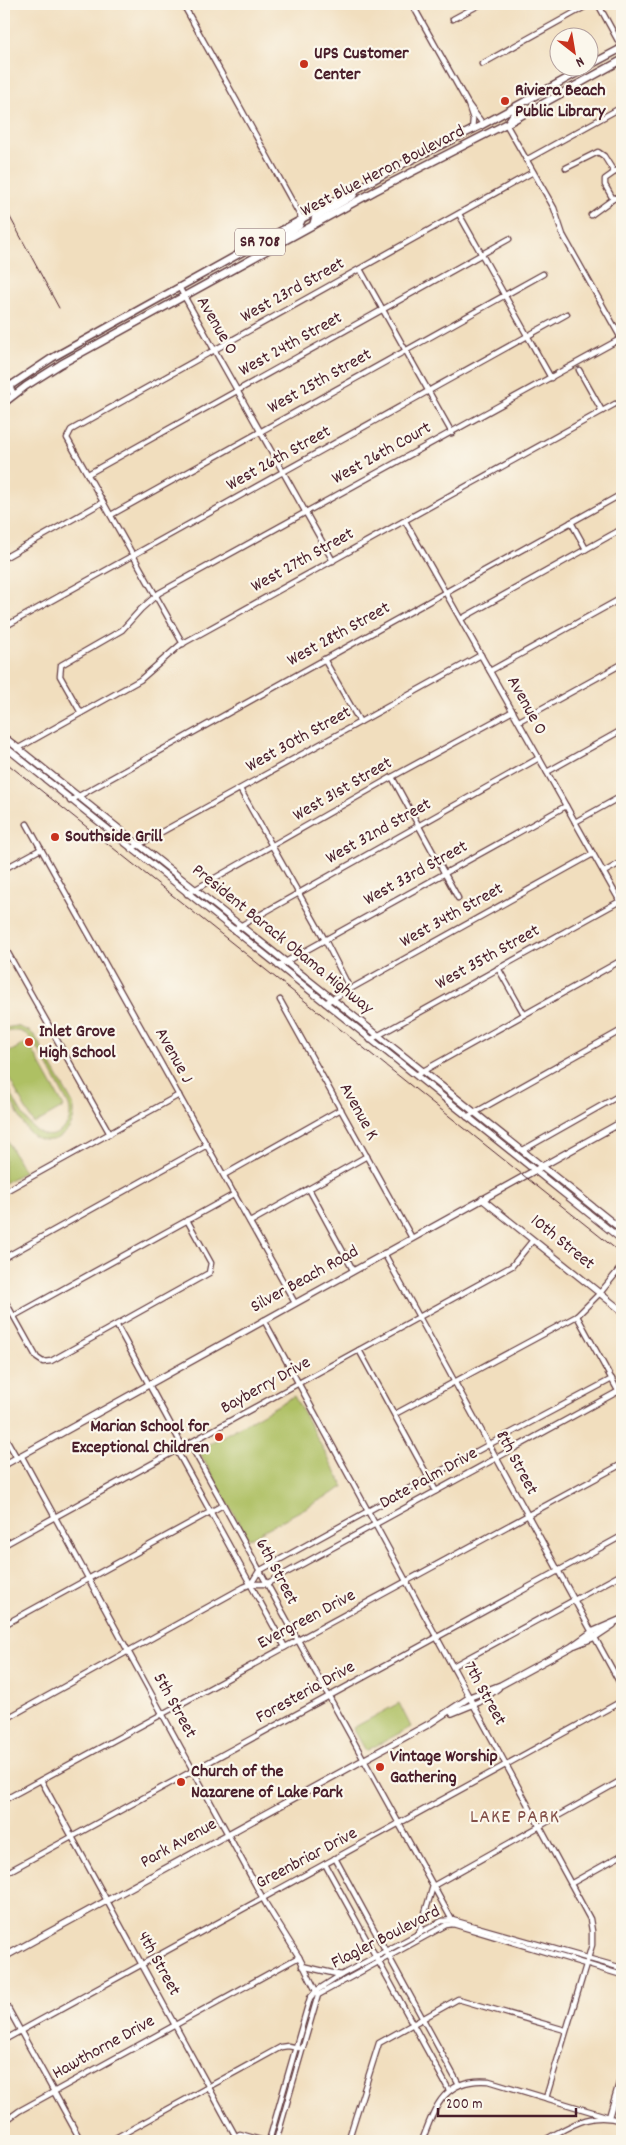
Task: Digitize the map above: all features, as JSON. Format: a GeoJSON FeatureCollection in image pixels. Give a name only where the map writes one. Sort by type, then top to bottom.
{"type":"FeatureCollection","features":[{"type":"Feature","properties":{"kind":"main road","name":"West Blue Heron Boulevard"},"geometry":{"type":"LineString","coordinates":[[598,61],[622,48]]}},
{"type":"Feature","properties":{"kind":"main road","name":"West Blue Heron Boulevard"},"geometry":{"type":"LineString","coordinates":[[6,402],[62,364],[184,296],[375,191],[506,124],[622,60]]}},
{"type":"Feature","properties":{"kind":"main road","name":"West Blue Heron Boulevard"},"geometry":{"type":"LineString","coordinates":[[5,389],[52,358],[400,164],[472,130],[568,78]]}},
{"type":"Feature","properties":{"kind":"main road"},"geometry":{"type":"LineString","coordinates":[[313,225],[315,218],[353,196],[358,188]]}},
{"type":"Feature","properties":{"kind":"main road"},"geometry":{"type":"LineString","coordinates":[[262,253],[262,248],[299,226],[302,219]]}},
{"type":"Feature","properties":{"kind":"street"},"geometry":{"type":"LineString","coordinates":[[183,4],[302,219]]}},
{"type":"Feature","properties":{"kind":"street"},"geometry":{"type":"LineString","coordinates":[[412,4],[468,104],[483,124]]}},
{"type":"Feature","properties":{"kind":"street"},"geometry":{"type":"LineString","coordinates":[[453,19],[481,4]]}},
{"type":"Feature","properties":{"kind":"street"},"geometry":{"type":"LineString","coordinates":[[482,64],[590,4]]}},
{"type":"Feature","properties":{"kind":"street"},"geometry":{"type":"LineString","coordinates":[[598,4],[622,48]]}},
{"type":"Feature","properties":{"kind":"street"},"geometry":{"type":"LineString","coordinates":[[468,104],[473,119],[472,130]]}},
{"type":"Feature","properties":{"kind":"street"},"geometry":{"type":"LineString","coordinates":[[521,104],[513,112],[506,124],[554,208],[563,235],[622,339]]}},
{"type":"Feature","properties":{"kind":"street"},"geometry":{"type":"LineString","coordinates":[[526,160],[622,107]]}},
{"type":"Feature","properties":{"kind":"street"},"geometry":{"type":"LineString","coordinates":[[566,168],[598,152],[604,156],[614,172]]}},
{"type":"Feature","properties":{"kind":"street"},"geometry":{"type":"LineString","coordinates":[[612,199],[604,183],[607,176],[622,167]]}},
{"type":"Feature","properties":{"kind":"street","name":"West 23rd Street"},"geometry":{"type":"LineString","coordinates":[[88,474],[67,438],[71,430],[533,172]]}},
{"type":"Feature","properties":{"kind":"street"},"geometry":{"type":"LineString","coordinates":[[591,215],[612,199],[622,195]]}},
{"type":"Feature","properties":{"kind":"street"},"geometry":{"type":"LineString","coordinates":[[459,214],[551,377]]}},
{"type":"Feature","properties":{"kind":"street","name":"West 24th Street"},"geometry":{"type":"LineString","coordinates":[[88,474],[509,239]]}},
{"type":"Feature","properties":{"kind":"street"},"geometry":{"type":"LineString","coordinates":[[360,269],[451,432]]}},
{"type":"Feature","properties":{"kind":"street","name":"West 25th Street"},"geometry":{"type":"LineString","coordinates":[[110,515],[543,274]]}},
{"type":"Feature","properties":{"kind":"street","name":"Avenue O"},"geometry":{"type":"LineString","coordinates":[[179,287],[333,560]]}},
{"type":"Feature","properties":{"kind":"street","name":"West 26th Street"},"geometry":{"type":"LineString","coordinates":[[4,627],[567,314]]}},
{"type":"Feature","properties":{"kind":"street","name":"West 26th Court"},"geometry":{"type":"LineString","coordinates":[[81,713],[60,676],[61,665],[122,630],[141,609],[157,596],[622,339]]}},
{"type":"Feature","properties":{"kind":"street"},"geometry":{"type":"LineString","coordinates":[[578,370],[602,411]]}},
{"type":"Feature","properties":{"kind":"street"},"geometry":{"type":"LineString","coordinates":[[4,376],[6,402]]}},
{"type":"Feature","properties":{"kind":"street"},"geometry":{"type":"LineString","coordinates":[[5,389],[14,395]]}},
{"type":"Feature","properties":{"kind":"street","name":"West 27th Street"},"geometry":{"type":"LineString","coordinates":[[11,752],[140,680],[171,652],[183,644],[616,404]]}},
{"type":"Feature","properties":{"kind":"street"},"geometry":{"type":"LineString","coordinates":[[88,474],[183,644]]}},
{"type":"Feature","properties":{"kind":"street","name":"West 28th Street"},"geometry":{"type":"LineString","coordinates":[[70,801],[622,494]]}},
{"type":"Feature","properties":{"kind":"street"},"geometry":{"type":"LineString","coordinates":[[4,558],[103,502]]}},
{"type":"Feature","properties":{"kind":"street","name":"Avenue O"},"geometry":{"type":"LineString","coordinates":[[405,521],[621,903]]}},
{"type":"Feature","properties":{"kind":"street"},"geometry":{"type":"LineString","coordinates":[[571,522],[586,549]]}},
{"type":"Feature","properties":{"kind":"street"},"geometry":{"type":"LineString","coordinates":[[461,619],[622,529]]}},
{"type":"Feature","properties":{"kind":"street"},"geometry":{"type":"LineString","coordinates":[[490,671],[622,598]]}},
{"type":"Feature","properties":{"kind":"street","name":"West 30th Street"},"geometry":{"type":"LineString","coordinates":[[131,849],[481,655]]}},
{"type":"Feature","properties":{"kind":"street"},"geometry":{"type":"LineString","coordinates":[[324,659],[360,722]]}},
{"type":"Feature","properties":{"kind":"street"},"geometry":{"type":"LineString","coordinates":[[518,722],[622,664]]}},
{"type":"Feature","properties":{"kind":"street","name":"West 31st Street"},"geometry":{"type":"LineString","coordinates":[[188,894],[392,777],[513,711]]}},
{"type":"Feature","properties":{"kind":"street"},"geometry":{"type":"LineString","coordinates":[[547,772],[622,730]]}},
{"type":"Feature","properties":{"kind":"street","name":"President Barack Obama Highway"},"geometry":{"type":"LineString","coordinates":[[4,736],[622,1230]]}},
{"type":"Feature","properties":{"kind":"street","name":"President Barack Obama Highway"},"geometry":{"type":"LineString","coordinates":[[4,746],[70,801],[622,1240]]}},
{"type":"Feature","properties":{"kind":"street","name":"West 32nd Street"},"geometry":{"type":"LineString","coordinates":[[233,930],[539,758]]}},
{"type":"Feature","properties":{"kind":"street"},"geometry":{"type":"LineString","coordinates":[[392,777],[458,898]]}},
{"type":"Feature","properties":{"kind":"street"},"geometry":{"type":"LineString","coordinates":[[240,788],[347,983]]}},
{"type":"Feature","properties":{"kind":"street"},"geometry":{"type":"LineString","coordinates":[[575,822],[622,796]]}},
{"type":"Feature","properties":{"kind":"street","name":"West 33rd Street"},"geometry":{"type":"LineString","coordinates":[[278,966],[566,806]]}},
{"type":"Feature","properties":{"kind":"street","name":"Avenue J"},"geometry":{"type":"LineString","coordinates":[[27,824],[295,1302]]}},
{"type":"Feature","properties":{"kind":"street"},"geometry":{"type":"LineString","coordinates":[[4,869],[41,849]]}},
{"type":"Feature","properties":{"kind":"street","name":"West 34th Street"},"geometry":{"type":"LineString","coordinates":[[325,1003],[593,854]]}},
{"type":"Feature","properties":{"kind":"street"},"geometry":{"type":"LineString","coordinates":[[604,872],[622,862]]}},
{"type":"Feature","properties":{"kind":"street","name":"West 35th Street"},"geometry":{"type":"LineString","coordinates":[[370,1040],[498,968],[621,903]]}},
{"type":"Feature","properties":{"kind":"street"},"geometry":{"type":"LineString","coordinates":[[4,946],[110,1134]]}},
{"type":"Feature","properties":{"kind":"street"},"geometry":{"type":"LineString","coordinates":[[416,1075],[622,960]]}},
{"type":"Feature","properties":{"kind":"street"},"geometry":{"type":"LineString","coordinates":[[498,968],[524,1014]]}},
{"type":"Feature","properties":{"kind":"street","name":"Avenue K"},"geometry":{"type":"LineString","coordinates":[[280,1000],[412,1238]]}},
{"type":"Feature","properties":{"kind":"street"},"geometry":{"type":"LineString","coordinates":[[468,1117],[622,1030]]}},
{"type":"Feature","properties":{"kind":"street"},"geometry":{"type":"LineString","coordinates":[[523,1150],[622,1094]]}},
{"type":"Feature","properties":{"kind":"street"},"geometry":{"type":"LineString","coordinates":[[4,1192],[180,1095]]}},
{"type":"Feature","properties":{"kind":"street"},"geometry":{"type":"LineString","coordinates":[[224,1175],[341,1109]]}},
{"type":"Feature","properties":{"kind":"street","name":"Silver Beach Road"},"geometry":{"type":"LineString","coordinates":[[4,1465],[622,1122]]}},
{"type":"Feature","properties":{"kind":"street"},"geometry":{"type":"LineString","coordinates":[[4,1258],[207,1145]]}},
{"type":"Feature","properties":{"kind":"street"},"geometry":{"type":"LineString","coordinates":[[250,1222],[367,1156]]}},
{"type":"Feature","properties":{"kind":"street"},"geometry":{"type":"LineString","coordinates":[[309,1189],[354,1270]]}},
{"type":"Feature","properties":{"kind":"street"},"geometry":{"type":"LineString","coordinates":[[14,1316],[235,1194]]}},
{"type":"Feature","properties":{"kind":"street","name":"10th Street"},"geometry":{"type":"LineString","coordinates":[[482,1199],[622,1311]]}},
{"type":"Feature","properties":{"kind":"street"},"geometry":{"type":"LineString","coordinates":[[4,1299],[37,1358],[43,1362],[51,1361],[117,1326],[208,1273],[211,1263],[188,1220]]}},
{"type":"Feature","properties":{"kind":"street","name":"Bayberry Drive"},"geometry":{"type":"LineString","coordinates":[[4,1545],[512,1266],[533,1240]]}},
{"type":"Feature","properties":{"kind":"street","name":"8th Street"},"geometry":{"type":"LineString","coordinates":[[384,1254],[456,1381],[622,1686]]}},
{"type":"Feature","properties":{"kind":"street"},"geometry":{"type":"LineString","coordinates":[[395,1414],[577,1316],[600,1293],[618,1271]]}},
{"type":"Feature","properties":{"kind":"street"},"geometry":{"type":"LineString","coordinates":[[577,1316],[622,1398]]}},
{"type":"Feature","properties":{"kind":"street","name":"7th Street"},"geometry":{"type":"LineString","coordinates":[[264,1320],[572,1883],[591,1923],[592,1940],[588,1958],[546,2098]]}},
{"type":"Feature","properties":{"kind":"street"},"geometry":{"type":"LineString","coordinates":[[117,1326],[183,1448]]}},
{"type":"Feature","properties":{"kind":"street"},"geometry":{"type":"LineString","coordinates":[[359,1350],[436,1491]]}},
{"type":"Feature","properties":{"kind":"street","name":"Date Palm Drive"},"geometry":{"type":"LineString","coordinates":[[251,1584],[259,1571],[612,1379]]}},
{"type":"Feature","properties":{"kind":"street","name":"Date Palm Drive"},"geometry":{"type":"LineString","coordinates":[[5,1717],[251,1584],[266,1584],[619,1391]]}},
{"type":"Feature","properties":{"kind":"street","name":"5th Street"},"geometry":{"type":"LineString","coordinates":[[4,1435],[19,1456],[55,1517],[263,1898],[299,1957],[317,1993]]}},
{"type":"Feature","properties":{"kind":"street","name":"6th Street"},"geometry":{"type":"LineString","coordinates":[[190,1444],[452,1922]]}},
{"type":"Feature","properties":{"kind":"street","name":"6th Street"},"geometry":{"type":"LineString","coordinates":[[177,1450],[285,1647]]}},
{"type":"Feature","properties":{"kind":"street","name":"Evergreen Drive"},"geometry":{"type":"LineString","coordinates":[[4,1800],[622,1464]]}},
{"type":"Feature","properties":{"kind":"street"},"geometry":{"type":"LineString","coordinates":[[4,1625],[223,1505]]}},
{"type":"Feature","properties":{"kind":"street","name":"Foresteria Drive"},"geometry":{"type":"LineString","coordinates":[[4,1874],[622,1536]]}},
{"type":"Feature","properties":{"kind":"street"},"geometry":{"type":"LineString","coordinates":[[452,1666],[622,1574]]}},
{"type":"Feature","properties":{"kind":"street","name":"Park Avenue"},"geometry":{"type":"LineString","coordinates":[[448,1714],[470,1697],[501,1684],[620,1620]]}},
{"type":"Feature","properties":{"kind":"street","name":"Park Avenue"},"geometry":{"type":"LineString","coordinates":[[4,1957],[448,1714],[474,1704],[490,1695],[501,1684]]}},
{"type":"Feature","properties":{"kind":"street","name":"Greenbriar Drive"},"geometry":{"type":"LineString","coordinates":[[4,2040],[622,1701]]}},
{"type":"Feature","properties":{"kind":"street","name":"4th Street"},"geometry":{"type":"LineString","coordinates":[[41,1780],[236,2136]]}},
{"type":"Feature","properties":{"kind":"street"},"geometry":{"type":"LineString","coordinates":[[419,1933],[433,1886],[622,1780]]}},
{"type":"Feature","properties":{"kind":"street"},"geometry":{"type":"LineString","coordinates":[[572,1883],[622,1855]]}},
{"type":"Feature","properties":{"kind":"street"},"geometry":{"type":"LineString","coordinates":[[335,1858],[459,2085]]}},
{"type":"Feature","properties":{"kind":"street"},"geometry":{"type":"LineString","coordinates":[[325,1864],[449,2090]]}},
{"type":"Feature","properties":{"kind":"street","name":"Flagler Boulevard"},"geometry":{"type":"LineString","coordinates":[[388,1954],[419,1933],[442,1922],[452,1922],[622,1968]]}},
{"type":"Feature","properties":{"kind":"street","name":"Flagler Boulevard"},"geometry":{"type":"LineString","coordinates":[[317,1993],[452,1922],[622,1976]]}},
{"type":"Feature","properties":{"kind":"street","name":"Hawthorne Drive"},"geometry":{"type":"LineString","coordinates":[[4,2122],[19,2111],[299,1957]]}},
{"type":"Feature","properties":{"kind":"street","name":"Flagler Boulevard"},"geometry":{"type":"LineString","coordinates":[[317,1993],[341,1975],[377,1960]]}},
{"type":"Feature","properties":{"kind":"street"},"geometry":{"type":"LineString","coordinates":[[302,1966],[341,1975]]}},
{"type":"Feature","properties":{"kind":"street"},"geometry":{"type":"LineString","coordinates":[[269,2141],[310,1998],[317,1993]]}},
{"type":"Feature","properties":{"kind":"street"},"geometry":{"type":"LineString","coordinates":[[276,2141],[317,1993]]}},
{"type":"Feature","properties":{"kind":"street"},"geometry":{"type":"LineString","coordinates":[[348,2141],[379,2043],[458,1999],[565,2030]]}},
{"type":"Feature","properties":{"kind":"street"},"geometry":{"type":"LineString","coordinates":[[4,2001],[81,2141]]}},
{"type":"Feature","properties":{"kind":"street"},"geometry":{"type":"LineString","coordinates":[[110,2141],[281,2047],[288,2046],[302,2049]]}},
{"type":"Feature","properties":{"kind":"street"},"geometry":{"type":"LineString","coordinates":[[609,2117],[622,2072]]}},
{"type":"Feature","properties":{"kind":"street"},"geometry":{"type":"LineString","coordinates":[[422,2141],[434,2109],[449,2090],[474,2081],[489,2081],[622,2121]]}},
{"type":"Feature","properties":{"kind":"street"},"geometry":{"type":"LineString","coordinates":[[543,2141],[583,2120],[609,2117]]}},
{"type":"Feature","properties":{"kind":"street"},"geometry":{"type":"LineString","coordinates":[[229,2141],[240,2134],[264,2141]]}},
{"type":"Feature","properties":{"kind":"green space"},"geometry":{"type":"Polygon","coordinates":[[[17,1026],[35,1036],[73,1104],[73,1121],[69,1129],[56,1139],[40,1139],[32,1135],[24,1126],[6,1091],[4,1079],[19,1109],[34,1129],[43,1134],[52,1135],[67,1125],[70,1116],[69,1106],[31,1039],[26,1034],[15,1031],[4,1033],[4,1028],[17,1026]]]}},
{"type":"Feature","properties":{"kind":"green space"},"geometry":{"type":"Polygon","coordinates":[[[28,1042],[64,1107],[34,1124],[4,1069],[4,1055],[28,1042]]]}},
{"type":"Feature","properties":{"kind":"green space"},"geometry":{"type":"Polygon","coordinates":[[[4,1135],[24,1172],[4,1183],[4,1135]]]}},
{"type":"Feature","properties":{"kind":"green space"},"geometry":{"type":"Polygon","coordinates":[[[294,1396],[344,1487],[248,1539],[198,1450],[294,1396]]]}},
{"type":"Feature","properties":{"kind":"green space"},"geometry":{"type":"Polygon","coordinates":[[[399,1703],[411,1727],[366,1751],[353,1728],[399,1703]]]}},
{"type":"Feature","properties":{"kind":"railway"},"geometry":{"type":"LineString","coordinates":[[4,206],[59,308]]}},
{"type":"Feature","properties":{"kind":"railway"},"geometry":{"type":"LineString","coordinates":[[4,761],[622,1254]]}},
{"type":"Feature","properties":{"kind":"place","name":"UPS Customer Center"},"geometry":{"type":"Point","coordinates":[304,64]}},
{"type":"Feature","properties":{"kind":"place","name":"Riviera Beach Public Library"},"geometry":{"type":"Point","coordinates":[505,101]}},
{"type":"Feature","properties":{"kind":"place","name":"Southside Grill"},"geometry":{"type":"Point","coordinates":[55,837]}},
{"type":"Feature","properties":{"kind":"place","name":"Inlet Grove High School"},"geometry":{"type":"Point","coordinates":[29,1042]}},
{"type":"Feature","properties":{"kind":"place","name":"Marian School for Exceptional Children"},"geometry":{"type":"Point","coordinates":[219,1437]}},
{"type":"Feature","properties":{"kind":"place","name":"Vintage Worship Gathering"},"geometry":{"type":"Point","coordinates":[380,1767]}},
{"type":"Feature","properties":{"kind":"place","name":"Church of the Nazarene of Lake Park"},"geometry":{"type":"Point","coordinates":[181,1782]}},
{"type":"Feature","properties":{"kind":"district","name":"LAKE PARK"},"geometry":{"type":"Point","coordinates":[515,1818]}}]}
